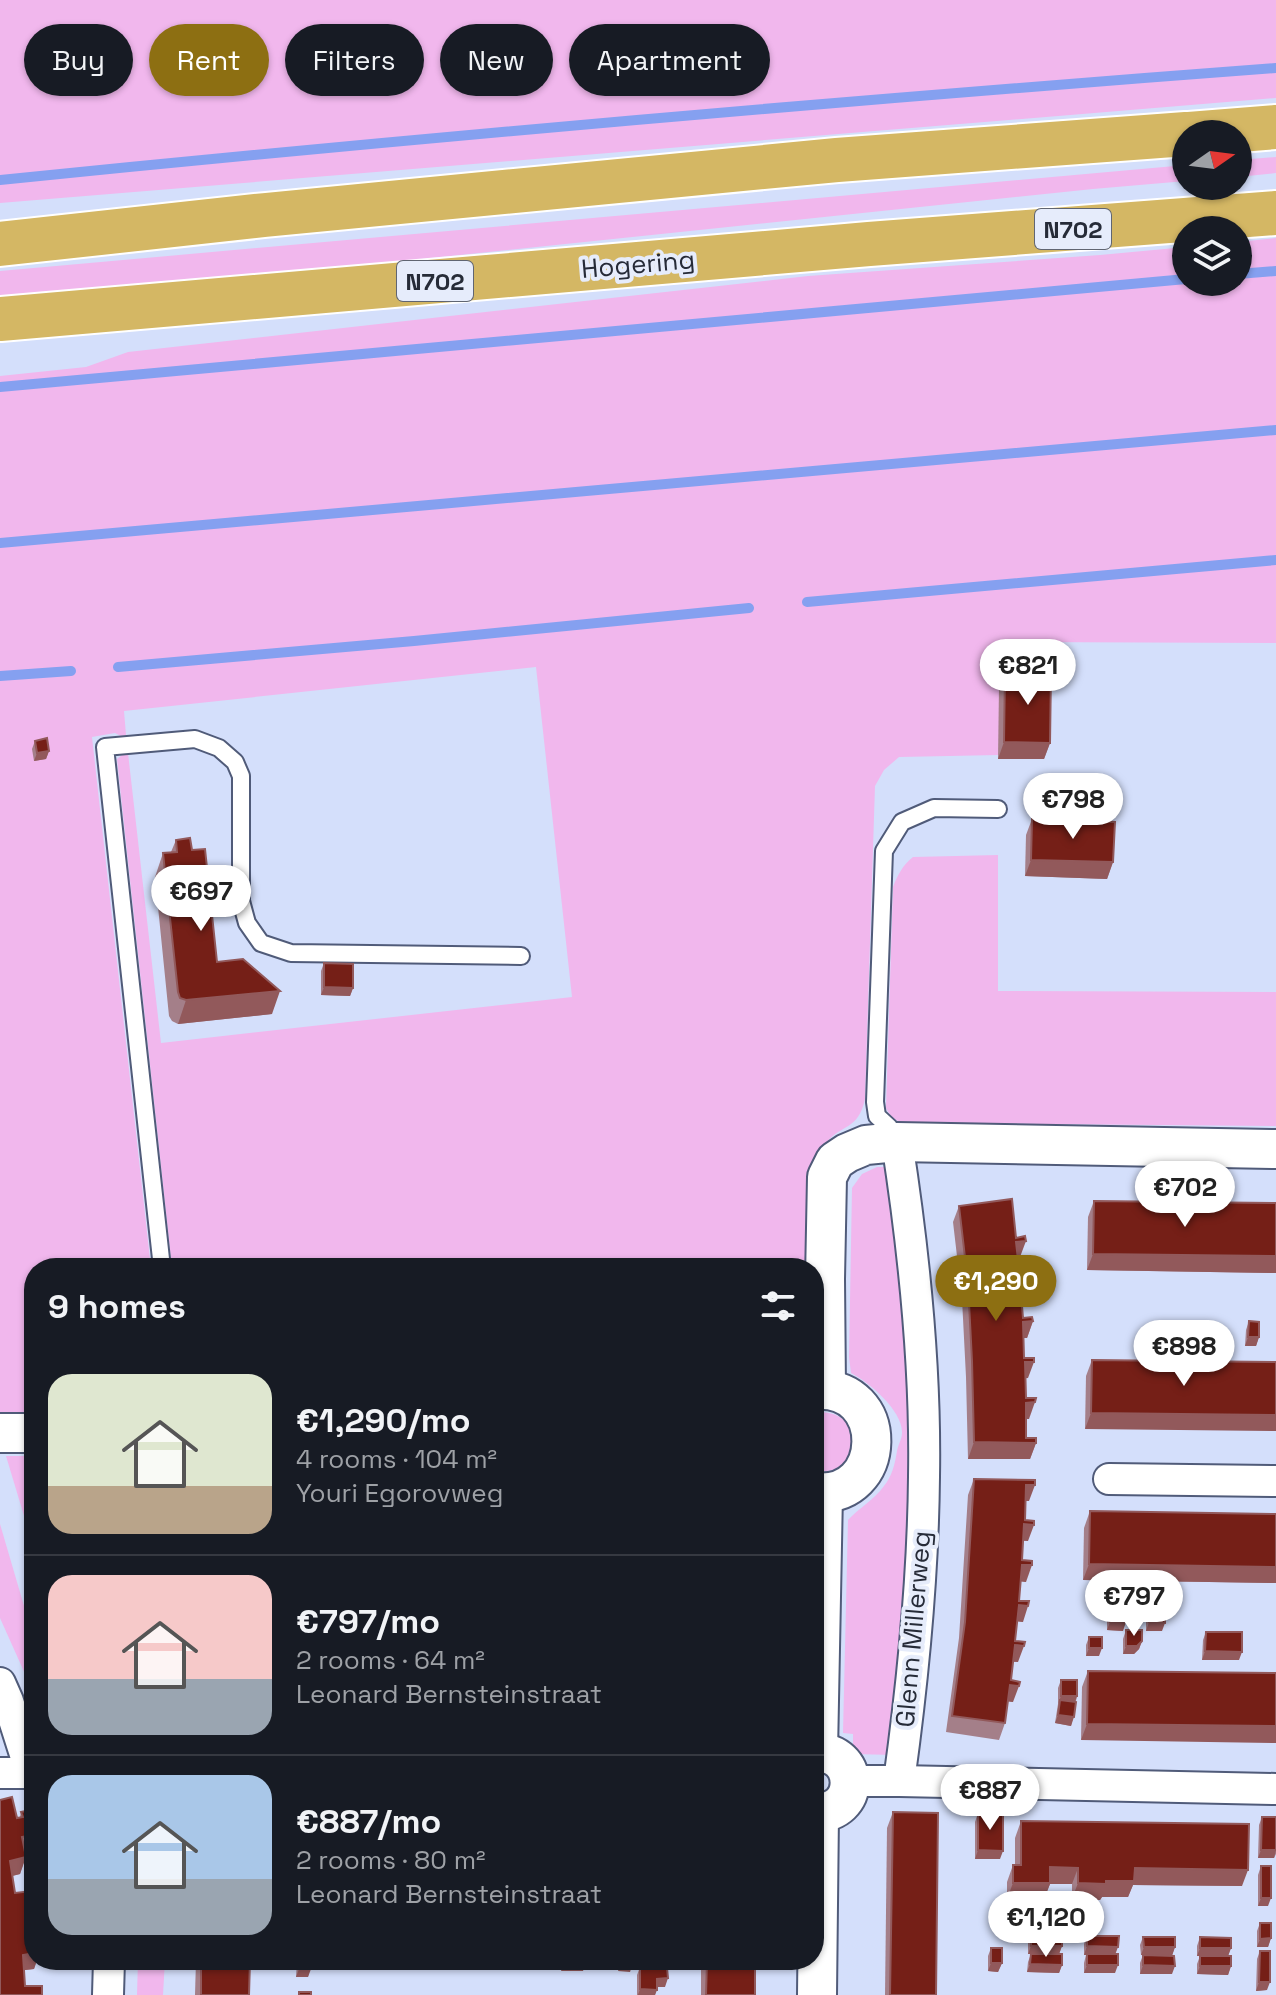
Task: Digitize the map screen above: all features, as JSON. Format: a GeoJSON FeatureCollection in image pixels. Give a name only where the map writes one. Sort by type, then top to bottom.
{"type":"FeatureCollection","features":[{"type":"Feature","properties":{"kind":"highway"},"geometry":{"type":"LineString","coordinates":[[1252,129],[1276,127]]}},
{"type":"Feature","properties":{"kind":"highway"},"geometry":{"type":"LineString","coordinates":[[0,244],[837,160],[1172,135]]}},
{"type":"Feature","properties":{"kind":"highway","name":"Hogering"},"geometry":{"type":"LineString","coordinates":[[0,319],[869,244],[1276,213]]}},
{"type":"Feature","properties":{"kind":"street"},"geometry":{"type":"LineString","coordinates":[[824,1301],[827,1177],[835,1161],[866,1145],[897,1142],[1276,1149]]}},
{"type":"Feature","properties":{"kind":"street","name":"Glenn Millerweg"},"geometry":{"type":"LineString","coordinates":[[897,1142],[909,1220],[924,1415],[918,1627],[899,1781]]}},
{"type":"Feature","properties":{"kind":"street"},"geometry":{"type":"LineString","coordinates":[[824,1390],[844,1394],[860,1406],[870,1423],[873,1442],[869,1462],[858,1478],[842,1489],[824,1491]]}},
{"type":"Feature","properties":{"kind":"street"},"geometry":{"type":"LineString","coordinates":[[0,1433],[24,1433]]}},
{"type":"Feature","properties":{"kind":"street"},"geometry":{"type":"LineString","coordinates":[[1109,1479],[1276,1481]]}},
{"type":"Feature","properties":{"kind":"street"},"geometry":{"type":"LineString","coordinates":[[0,1683],[24,1748]]}},
{"type":"Feature","properties":{"kind":"street"},"geometry":{"type":"LineString","coordinates":[[824,1755],[838,1758],[846,1768],[850,1781],[842,1804],[824,1812]]}},
{"type":"Feature","properties":{"kind":"street"},"geometry":{"type":"LineString","coordinates":[[0,1773],[24,1773]]}},
{"type":"Feature","properties":{"kind":"street"},"geometry":{"type":"LineString","coordinates":[[850,1781],[1276,1789]]}},
{"type":"Feature","properties":{"kind":"street"},"geometry":{"type":"LineString","coordinates":[[108,1995],[109,1970]]}},
{"type":"Feature","properties":{"kind":"street"},"geometry":{"type":"LineString","coordinates":[[817,1970],[817,1995]]}},
{"type":"Feature","properties":{"kind":"lane"},"geometry":{"type":"LineString","coordinates":[[161,1258],[105,747],[195,739],[219,748],[235,762],[241,776],[241,901],[247,923],[261,943],[291,953],[521,956]]}},
{"type":"Feature","properties":{"kind":"lane"},"geometry":{"type":"LineString","coordinates":[[897,1142],[889,1127],[877,1116],[875,1102],[884,851],[902,822],[934,808],[998,809]]}},
{"type":"Feature","properties":{"kind":"shaded area"},"geometry":{"type":"Polygon","coordinates":[[[0,0],[1276,0],[1276,98],[0,203],[0,0]]]}},
{"type":"Feature","properties":{"kind":"shaded area"},"geometry":{"type":"Polygon","coordinates":[[[1276,157],[1276,173],[1252,176],[1252,159],[1276,157]]]}},
{"type":"Feature","properties":{"kind":"shaded area"},"geometry":{"type":"Polygon","coordinates":[[[1172,166],[1172,182],[0,303],[0,271],[1172,166]]]}},
{"type":"Feature","properties":{"kind":"shaded area"},"geometry":{"type":"Polygon","coordinates":[[[1276,238],[1276,643],[999,642],[999,755],[899,757],[884,770],[875,786],[865,1099],[854,1122],[831,1137],[819,1155],[810,1203],[809,1258],[171,1258],[117,759],[122,755],[128,753],[161,1043],[572,997],[536,667],[124,711],[126,735],[115,733],[92,737],[150,1258],[24,1258],[24,1416],[0,1412],[0,376],[86,367],[128,352],[808,276],[1172,248],[1172,296],[1252,296],[1252,241],[1276,238]]]}},
{"type":"Feature","properties":{"kind":"shaded area"},"geometry":{"type":"Polygon","coordinates":[[[998,855],[998,991],[1276,992],[1276,1126],[918,1123],[892,1117],[886,1108],[895,882],[913,857],[998,855]]]}},
{"type":"Feature","properties":{"kind":"shaded area"},"geometry":{"type":"Polygon","coordinates":[[[877,1167],[897,1167],[915,1464],[894,1755],[853,1754],[853,1734],[843,1733],[848,1520],[887,1482],[902,1433],[901,1424],[891,1407],[867,1383],[851,1373],[849,1357],[852,1188],[862,1174],[877,1167]]]}},
{"type":"Feature","properties":{"kind":"shaded area"},"geometry":{"type":"Polygon","coordinates":[[[824,1413],[846,1422],[854,1444],[842,1465],[824,1470],[824,1413]]]}},
{"type":"Feature","properties":{"kind":"shaded area"},"geometry":{"type":"Polygon","coordinates":[[[6,1456],[24,1456],[24,1516],[6,1456]]]}},
{"type":"Feature","properties":{"kind":"shaded area"},"geometry":{"type":"Polygon","coordinates":[[[0,1524],[24,1606],[24,1672],[0,1618],[0,1524]]]}},
{"type":"Feature","properties":{"kind":"shaded area"},"geometry":{"type":"Polygon","coordinates":[[[138,1970],[164,1970],[163,1995],[137,1995],[138,1970]]]}},
{"type":"Feature","properties":{"kind":"building"},"geometry":{"type":"Polygon","coordinates":[[[1005,671],[1051,672],[1050,743],[1004,742],[1005,671]]]}},
{"type":"Feature","properties":{"kind":"building"},"geometry":{"type":"Polygon","coordinates":[[[47,738],[49,751],[37,753],[35,741],[47,738]]]}},
{"type":"Feature","properties":{"kind":"building"},"geometry":{"type":"Polygon","coordinates":[[[1032,819],[1115,822],[1113,862],[1031,860],[1032,819]]]}},
{"type":"Feature","properties":{"kind":"building"},"geometry":{"type":"Polygon","coordinates":[[[190,838],[192,850],[205,849],[217,962],[243,959],[280,991],[186,1000],[180,998],[163,853],[177,852],[176,840],[190,838]]]}},
{"type":"Feature","properties":{"kind":"building"},"geometry":{"type":"Polygon","coordinates":[[[324,963],[353,964],[353,988],[324,987],[324,963]]]}},
{"type":"Feature","properties":{"kind":"building"},"geometry":{"type":"Polygon","coordinates":[[[1012,1199],[1016,1238],[1025,1236],[1026,1241],[1016,1242],[1020,1278],[1029,1277],[1030,1281],[1020,1282],[1023,1318],[1032,1317],[1033,1321],[1023,1322],[1024,1358],[1034,1358],[1034,1362],[1025,1362],[1026,1398],[1036,1398],[1035,1402],[1026,1403],[1026,1438],[1036,1438],[1036,1443],[974,1442],[968,1283],[959,1206],[1012,1199]]]}},
{"type":"Feature","properties":{"kind":"building"},"geometry":{"type":"Polygon","coordinates":[[[1094,1201],[1276,1203],[1276,1256],[1093,1254],[1094,1201]]]}},
{"type":"Feature","properties":{"kind":"building"},"geometry":{"type":"Polygon","coordinates":[[[1249,1321],[1259,1322],[1259,1337],[1248,1337],[1249,1321]]]}},
{"type":"Feature","properties":{"kind":"building"},"geometry":{"type":"Polygon","coordinates":[[[1092,1360],[1276,1362],[1276,1415],[1091,1413],[1092,1360]]]}},
{"type":"Feature","properties":{"kind":"building"},"geometry":{"type":"Polygon","coordinates":[[[974,1479],[1035,1480],[1035,1485],[1026,1485],[1025,1520],[1034,1521],[1034,1525],[1024,1524],[1022,1560],[1032,1561],[1032,1565],[1022,1565],[1019,1601],[1029,1601],[1028,1606],[1019,1605],[1015,1641],[1025,1642],[1024,1646],[1015,1645],[1011,1680],[1020,1682],[1019,1686],[1010,1685],[1005,1723],[952,1716],[965,1622],[974,1479]]]}},
{"type":"Feature","properties":{"kind":"building"},"geometry":{"type":"Polygon","coordinates":[[[1090,1511],[1276,1514],[1276,1567],[1089,1564],[1090,1511]]]}},
{"type":"Feature","properties":{"kind":"building"},"geometry":{"type":"Polygon","coordinates":[[[1110,1605],[1126,1605],[1126,1622],[1110,1622],[1110,1605]]]}},
{"type":"Feature","properties":{"kind":"building"},"geometry":{"type":"Polygon","coordinates":[[[1149,1611],[1165,1611],[1165,1623],[1149,1622],[1149,1611]]]}},
{"type":"Feature","properties":{"kind":"building"},"geometry":{"type":"Polygon","coordinates":[[[1126,1630],[1142,1630],[1142,1641],[1137,1646],[1126,1646],[1126,1630]]]}},
{"type":"Feature","properties":{"kind":"building"},"geometry":{"type":"Polygon","coordinates":[[[1206,1632],[1242,1632],[1242,1652],[1205,1651],[1206,1632]]]}},
{"type":"Feature","properties":{"kind":"building"},"geometry":{"type":"Polygon","coordinates":[[[1089,1637],[1102,1637],[1102,1648],[1089,1648],[1089,1637]]]}},
{"type":"Feature","properties":{"kind":"building"},"geometry":{"type":"Polygon","coordinates":[[[1088,1671],[1276,1673],[1276,1726],[1087,1724],[1088,1671]]]}},
{"type":"Feature","properties":{"kind":"building"},"geometry":{"type":"Polygon","coordinates":[[[1061,1680],[1077,1680],[1077,1696],[1061,1696],[1061,1680]]]}},
{"type":"Feature","properties":{"kind":"building"},"geometry":{"type":"Polygon","coordinates":[[[1060,1700],[1076,1702],[1074,1717],[1058,1715],[1060,1700]]]}},
{"type":"Feature","properties":{"kind":"building"},"geometry":{"type":"Polygon","coordinates":[[[12,1797],[17,1818],[23,1817],[21,1812],[24,1811],[24,1858],[10,1861],[15,1893],[24,1892],[25,1986],[42,1986],[42,1995],[0,1995],[0,1800],[12,1797]]]}},
{"type":"Feature","properties":{"kind":"building"},"geometry":{"type":"Polygon","coordinates":[[[893,1812],[938,1813],[936,1995],[890,1995],[893,1812]]]}},
{"type":"Feature","properties":{"kind":"building"},"geometry":{"type":"Polygon","coordinates":[[[978,1813],[1003,1814],[1003,1851],[978,1850],[978,1813]]]}},
{"type":"Feature","properties":{"kind":"building"},"geometry":{"type":"Polygon","coordinates":[[[1262,1817],[1276,1817],[1276,1850],[1261,1850],[1262,1817]]]}},
{"type":"Feature","properties":{"kind":"building"},"geometry":{"type":"Polygon","coordinates":[[[1021,1821],[1249,1824],[1248,1870],[1135,1868],[1134,1881],[1106,1881],[1106,1884],[1078,1883],[1078,1868],[1050,1867],[1050,1883],[1013,1883],[1013,1865],[1021,1865],[1021,1821]]]}},
{"type":"Feature","properties":{"kind":"building"},"geometry":{"type":"Polygon","coordinates":[[[1261,1866],[1271,1866],[1271,1898],[1261,1898],[1261,1866]]]}},
{"type":"Feature","properties":{"kind":"building"},"geometry":{"type":"Polygon","coordinates":[[[1260,1923],[1271,1923],[1271,1938],[1260,1939],[1260,1923]]]}},
{"type":"Feature","properties":{"kind":"building"},"geometry":{"type":"Polygon","coordinates":[[[1031,1935],[1062,1935],[1062,1946],[1031,1946],[1031,1935]]]}},
{"type":"Feature","properties":{"kind":"building"},"geometry":{"type":"Polygon","coordinates":[[[1087,1936],[1119,1936],[1118,1947],[1087,1946],[1087,1936]]]}},
{"type":"Feature","properties":{"kind":"building"},"geometry":{"type":"Polygon","coordinates":[[[1143,1937],[1175,1937],[1175,1947],[1144,1947],[1143,1937]]]}},
{"type":"Feature","properties":{"kind":"building"},"geometry":{"type":"Polygon","coordinates":[[[1200,1937],[1231,1938],[1231,1948],[1200,1948],[1200,1937]]]}},
{"type":"Feature","properties":{"kind":"building"},"geometry":{"type":"Polygon","coordinates":[[[991,1948],[1002,1948],[1002,1963],[991,1963],[991,1948]]]}},
{"type":"Feature","properties":{"kind":"building"},"geometry":{"type":"Polygon","coordinates":[[[1260,1951],[1270,1951],[1270,1982],[1259,1982],[1260,1951]]]}},
{"type":"Feature","properties":{"kind":"building"},"geometry":{"type":"Polygon","coordinates":[[[1031,1954],[1062,1954],[1062,1965],[1030,1964],[1031,1954]]]}},
{"type":"Feature","properties":{"kind":"building"},"geometry":{"type":"Polygon","coordinates":[[[1087,1954],[1118,1954],[1118,1965],[1087,1965],[1087,1954]]]}},
{"type":"Feature","properties":{"kind":"building"},"geometry":{"type":"Polygon","coordinates":[[[1143,1955],[1174,1956],[1175,1966],[1143,1965],[1143,1955]]]}},
{"type":"Feature","properties":{"kind":"building"},"geometry":{"type":"Polygon","coordinates":[[[1200,1956],[1231,1956],[1231,1966],[1200,1966],[1200,1956]]]}},
{"type":"Feature","properties":{"kind":"building"},"geometry":{"type":"Polygon","coordinates":[[[201,1970],[250,1970],[249,1995],[201,1995],[201,1970]]]}},
{"type":"Feature","properties":{"kind":"building"},"geometry":{"type":"Polygon","coordinates":[[[640,1970],[667,1970],[668,1978],[657,1979],[657,1990],[640,1989],[640,1970]]]}},
{"type":"Feature","properties":{"kind":"building"},"geometry":{"type":"Polygon","coordinates":[[[707,1970],[755,1970],[755,1995],[706,1995],[707,1970]]]}},
{"type":"Feature","properties":{"kind":"waterway"},"geometry":{"type":"LineString","coordinates":[[0,180],[638,120],[1276,68]]}},
{"type":"Feature","properties":{"kind":"waterway"},"geometry":{"type":"LineString","coordinates":[[1252,273],[1276,271]]}},
{"type":"Feature","properties":{"kind":"waterway"},"geometry":{"type":"LineString","coordinates":[[0,387],[1172,280]]}},
{"type":"Feature","properties":{"kind":"waterway"},"geometry":{"type":"LineString","coordinates":[[0,543],[1276,430]]}},
{"type":"Feature","properties":{"kind":"waterway"},"geometry":{"type":"LineString","coordinates":[[807,602],[1276,560]]}},
{"type":"Feature","properties":{"kind":"waterway"},"geometry":{"type":"LineString","coordinates":[[118,667],[749,608]]}},
{"type":"Feature","properties":{"kind":"waterway"},"geometry":{"type":"LineString","coordinates":[[0,676],[71,671]]}}]}
